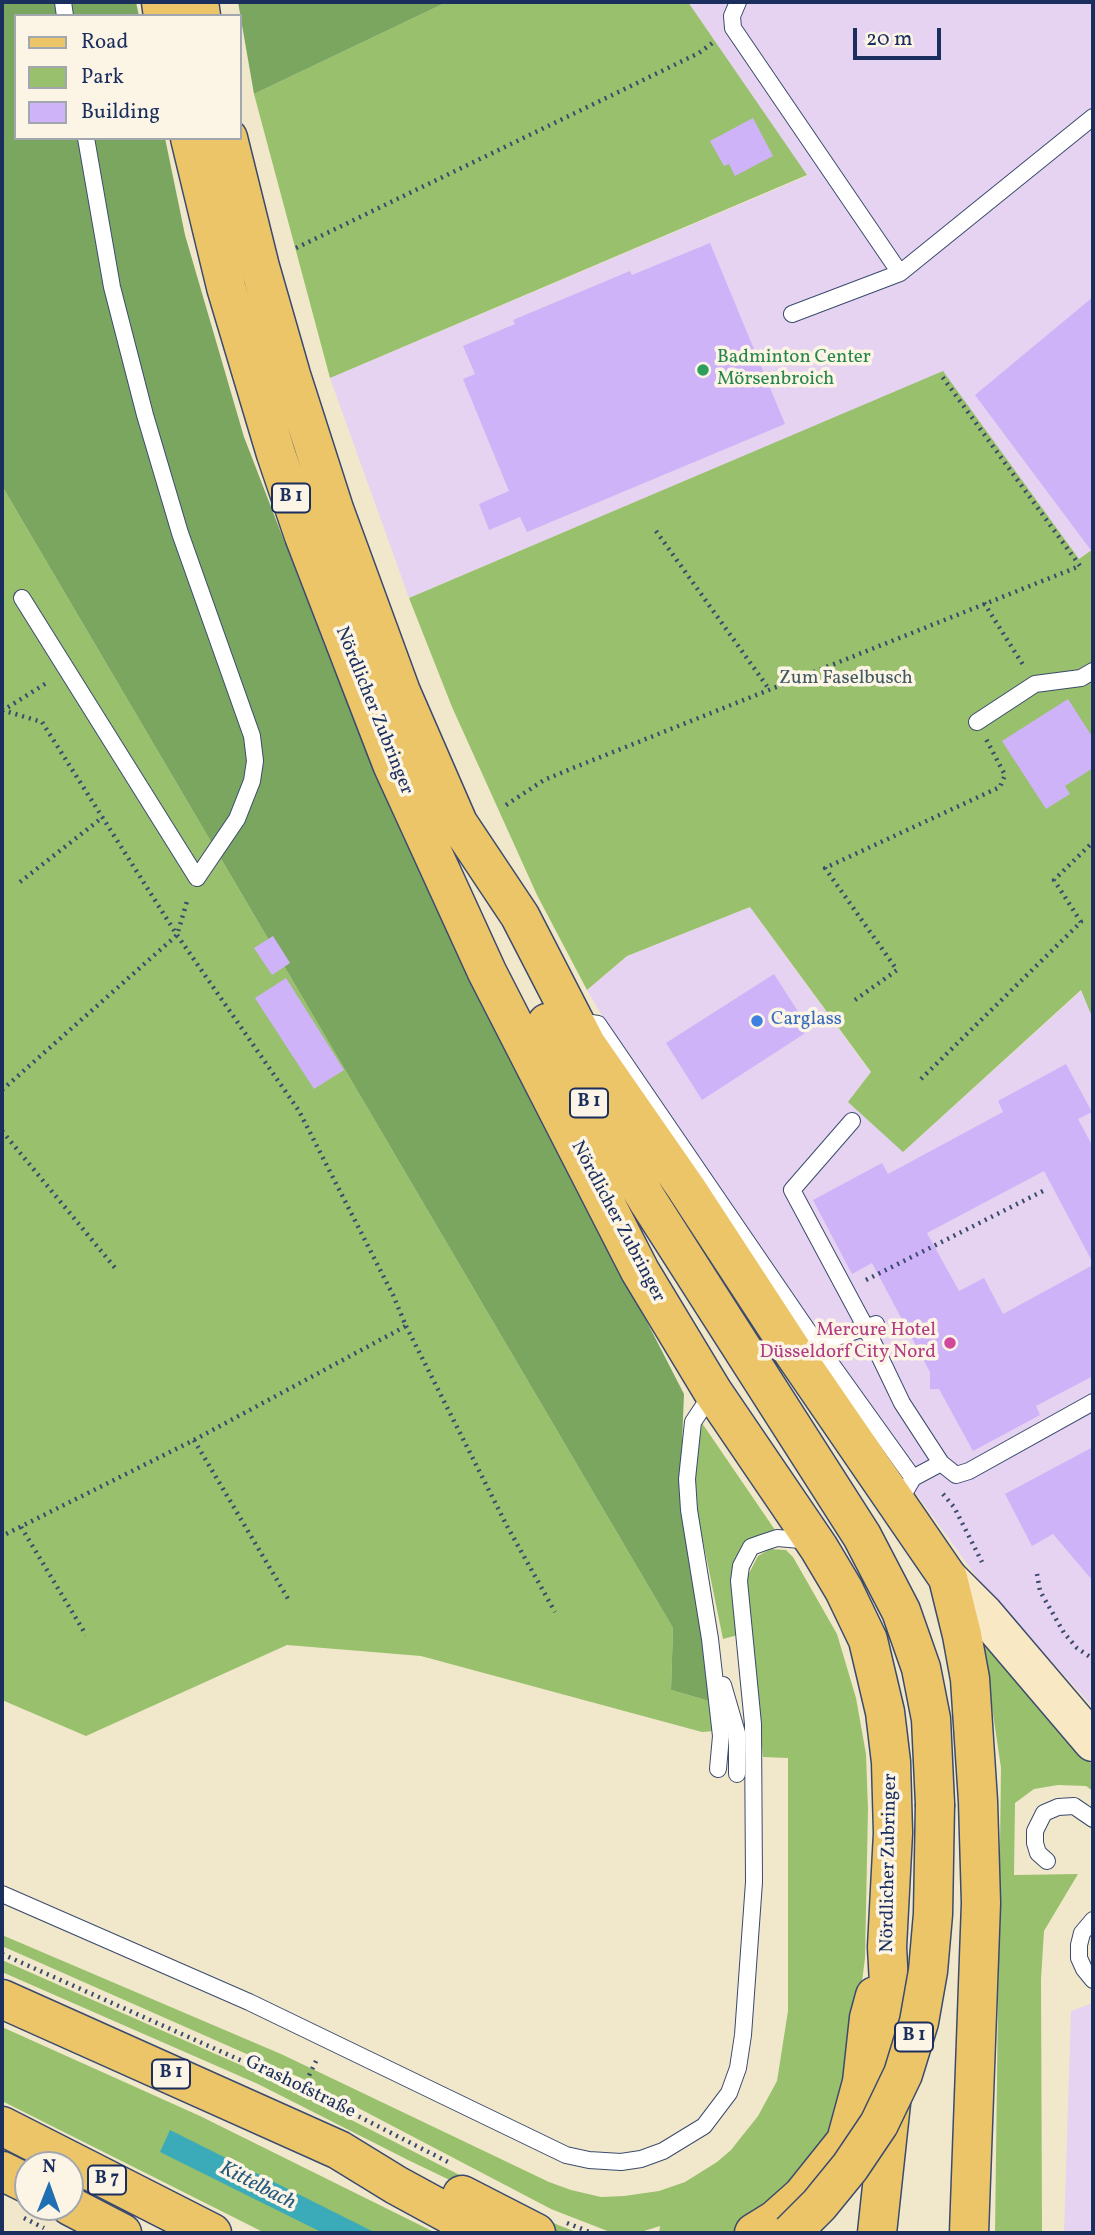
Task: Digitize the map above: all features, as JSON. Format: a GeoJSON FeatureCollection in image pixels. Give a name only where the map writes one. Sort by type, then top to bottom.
{"type":"FeatureCollection","features":[{"type":"Feature","properties":{"kind":"main road","name":"Nördlicher Zubringer"},"geometry":{"type":"LineString","coordinates":[[190,140],[226,287],[276,454],[304,536],[391,764],[488,972],[640,1271],[713,1392],[819,1548],[844,1590],[867,1640],[885,1712],[891,1762],[892,1833],[887,1947],[894,2075],[877,2233]]}},
{"type":"Feature","properties":{"kind":"main road","name":"Nördlicher Zubringer"},"geometry":{"type":"LineString","coordinates":[[229,140],[291,375],[334,509],[401,692],[458,822],[520,915],[586,1044],[686,1188],[795,1355],[906,1491],[948,1578],[970,1679],[978,1801],[981,1903],[969,2233]]}},
{"type":"Feature","properties":{"kind":"main road","name":"B 1"},"geometry":{"type":"LineString","coordinates":[[458,822],[542,1013],[591,1107],[862,1536],[901,1611],[921,1668],[931,1719],[935,1804],[933,1914],[928,1971],[919,2022],[903,2074],[878,2124],[850,2167],[791,2233]]}},
{"type":"Feature","properties":{"kind":"main road","name":"Nördlicher Zubringer"},"geometry":{"type":"LineString","coordinates":[[948,1578],[984,1614],[1092,1737]]}},
{"type":"Feature","properties":{"kind":"main road","name":"B 1"},"geometry":{"type":"LineString","coordinates":[[754,2233],[775,2220],[802,2196],[846,2141],[862,2082],[869,2018],[887,1947]]}},
{"type":"Feature","properties":{"kind":"main road","name":"Grashofstraße"},"geometry":{"type":"LineString","coordinates":[[2,1999],[339,2150],[484,2233]]}},
{"type":"Feature","properties":{"kind":"main road","name":"B 7"},"geometry":{"type":"LineString","coordinates":[[2,2126],[212,2233]]}},
{"type":"Feature","properties":{"kind":"main road","name":"B 1"},"geometry":{"type":"LineString","coordinates":[[339,2150],[411,2169],[550,2227]]}},
{"type":"Feature","properties":{"kind":"main road"},"geometry":{"type":"LineString","coordinates":[[84,2213],[122,2233]]}},
{"type":"Feature","properties":{"kind":"lane"},"geometry":{"type":"LineString","coordinates":[[737,2],[732,16],[733,28],[900,273]]}},
{"type":"Feature","properties":{"kind":"lane"},"geometry":{"type":"LineString","coordinates":[[792,314],[900,273],[1093,117]]}},
{"type":"Feature","properties":{"kind":"lane"},"geometry":{"type":"LineString","coordinates":[[22,598],[197,878],[237,819],[252,781],[255,761],[252,736],[180,533],[145,415],[112,287],[86,140]]}},
{"type":"Feature","properties":{"kind":"lane"},"geometry":{"type":"LineString","coordinates":[[977,722],[1035,684],[1081,678],[1093,671]]}},
{"type":"Feature","properties":{"kind":"lane"},"geometry":{"type":"LineString","coordinates":[[574,1020],[598,1024],[817,1344],[906,1491],[941,1464]]}},
{"type":"Feature","properties":{"kind":"lane"},"geometry":{"type":"LineString","coordinates":[[852,1121],[792,1190],[846,1290],[871,1326],[902,1403],[941,1464],[956,1475],[970,1471],[1093,1402]]}},
{"type":"Feature","properties":{"kind":"lane"},"geometry":{"type":"LineString","coordinates":[[817,1344],[871,1326]]}},
{"type":"Feature","properties":{"kind":"lane"},"geometry":{"type":"LineString","coordinates":[[713,1392],[693,1422],[687,1479],[721,1736],[718,1769]]}},
{"type":"Feature","properties":{"kind":"lane"},"geometry":{"type":"LineString","coordinates":[[2,1894],[249,2002],[566,2155],[621,2162],[641,2159],[663,2151],[704,2126],[729,2093],[738,2068],[743,2035],[754,1882],[754,1778],[753,1724],[739,1581],[741,1566],[751,1547],[777,1538],[802,1540],[819,1548]]}},
{"type":"Feature","properties":{"kind":"lane"},"geometry":{"type":"LineString","coordinates":[[710,1639],[737,1733],[737,1773]]}},
{"type":"Feature","properties":{"kind":"lane"},"geometry":{"type":"LineString","coordinates":[[1046,1861],[1038,1853],[1035,1843],[1035,1831],[1044,1813],[1058,1807],[1074,1806],[1093,1819]]}},
{"type":"Feature","properties":{"kind":"lane"},"geometry":{"type":"LineString","coordinates":[[1093,1920],[1082,1933],[1079,1945],[1079,1958],[1093,1979]]}},
{"type":"Feature","properties":{"kind":"path"},"geometry":{"type":"LineString","coordinates":[[296,248],[699,53],[733,28]]}},
{"type":"Feature","properties":{"kind":"path"},"geometry":{"type":"LineString","coordinates":[[506,805],[544,780],[1080,566],[940,375]]}},
{"type":"Feature","properties":{"kind":"path"},"geometry":{"type":"LineString","coordinates":[[656,531],[769,689]]}},
{"type":"Feature","properties":{"kind":"path"},"geometry":{"type":"LineString","coordinates":[[984,603],[1035,684]]}},
{"type":"Feature","properties":{"kind":"path"},"geometry":{"type":"LineString","coordinates":[[2,710],[67,670]]}},
{"type":"Feature","properties":{"kind":"path"},"geometry":{"type":"LineString","coordinates":[[2,710],[42,722],[177,934],[299,1111],[506,1526],[555,1612]]}},
{"type":"Feature","properties":{"kind":"path"},"geometry":{"type":"LineString","coordinates":[[855,1000],[897,970],[825,868],[1000,787],[1005,775],[977,722]]}},
{"type":"Feature","properties":{"kind":"path"},"geometry":{"type":"LineString","coordinates":[[20,882],[103,817]]}},
{"type":"Feature","properties":{"kind":"path"},"geometry":{"type":"LineString","coordinates":[[921,1079],[1081,922],[1054,880],[1093,842]]}},
{"type":"Feature","properties":{"kind":"path"},"geometry":{"type":"LineString","coordinates":[[2,1090],[177,934],[197,878]]}},
{"type":"Feature","properties":{"kind":"path"},"geometry":{"type":"LineString","coordinates":[[2,1131],[116,1269]]}},
{"type":"Feature","properties":{"kind":"path"},"geometry":{"type":"LineString","coordinates":[[846,1290],[1045,1190]]}},
{"type":"Feature","properties":{"kind":"path"},"geometry":{"type":"LineString","coordinates":[[2,1536],[194,1440],[406,1326]]}},
{"type":"Feature","properties":{"kind":"path"},"geometry":{"type":"LineString","coordinates":[[194,1440],[290,1602]]}},
{"type":"Feature","properties":{"kind":"path"},"geometry":{"type":"LineString","coordinates":[[21,1527],[86,1635]]}},
{"type":"Feature","properties":{"kind":"path"},"geometry":{"type":"LineString","coordinates":[[1037,1574],[1040,1591],[1063,1633],[1076,1648],[1093,1659]]}},
{"type":"Feature","properties":{"kind":"path","name":"Grashofstraße"},"geometry":{"type":"LineString","coordinates":[[2,1954],[303,2088],[452,2164]]}},
{"type":"Feature","properties":{"kind":"path"},"geometry":{"type":"LineString","coordinates":[[303,2088],[315,2063]]}},
{"type":"Feature","properties":{"kind":"path"},"geometry":{"type":"LineString","coordinates":[[550,2227],[592,2233]]}},
{"type":"Feature","properties":{"kind":"shaded area"},"geometry":{"type":"Polygon","coordinates":[[[688,2],[1093,2],[1093,549],[1079,559],[943,372],[409,598],[330,378],[807,176],[688,2]]]}},
{"type":"Feature","properties":{"kind":"shaded area"},"geometry":{"type":"Polygon","coordinates":[[[750,907],[871,1073],[903,1152],[1082,990],[1093,1019],[1093,1707],[987,1591],[745,1259],[587,990],[627,956],[750,907]]]}},
{"type":"Feature","properties":{"kind":"shaded area"},"geometry":{"type":"Polygon","coordinates":[[[1093,2003],[1093,2233],[1064,2233],[1071,2011],[1093,2003]]]}},
{"type":"Feature","properties":{"kind":"green space"},"geometry":{"type":"Polygon","coordinates":[[[2,2],[136,2],[139,14],[14,14],[14,140],[165,140],[185,235],[244,437],[334,670],[500,1036],[684,1394],[681,1468],[709,1701],[671,1690],[673,1628],[2,486],[2,2]]]}},
{"type":"Feature","properties":{"kind":"green space"},"geometry":{"type":"Polygon","coordinates":[[[238,2],[447,2],[254,94],[238,2]]]}},
{"type":"Feature","properties":{"kind":"green space"},"geometry":{"type":"Polygon","coordinates":[[[447,2],[688,2],[807,175],[330,378],[254,94],[447,2]]]}},
{"type":"Feature","properties":{"kind":"green space","name":"Zum Faselbusch"},"geometry":{"type":"Polygon","coordinates":[[[943,371],[1079,559],[1093,549],[1093,1019],[1081,990],[903,1152],[848,1102],[871,1072],[750,907],[627,956],[587,990],[537,895],[452,707],[409,598],[943,371]]]}},
{"type":"Feature","properties":{"kind":"green space"},"geometry":{"type":"Polygon","coordinates":[[[2,486],[673,1628],[671,1690],[709,1701],[714,1731],[702,1732],[421,1656],[287,1645],[86,1736],[2,1700],[2,486]]]}},
{"type":"Feature","properties":{"kind":"green space"},"geometry":{"type":"Polygon","coordinates":[[[702,1423],[775,1530],[747,1544],[735,1561],[732,1584],[738,1635],[723,1639],[695,1502],[694,1475],[702,1423]]]}},
{"type":"Feature","properties":{"kind":"green space"},"geometry":{"type":"Polygon","coordinates":[[[770,1549],[786,1550],[793,1557],[837,1634],[856,1698],[866,1754],[868,1809],[865,1958],[852,2061],[840,2110],[811,2167],[739,2230],[729,2233],[659,2233],[660,2226],[641,2232],[610,2232],[551,2209],[301,2078],[2,1946],[2,1935],[281,2054],[571,2190],[601,2197],[624,2196],[659,2191],[685,2182],[731,2150],[758,2116],[777,2081],[788,2011],[788,1758],[763,1757],[746,1579],[758,1556],[770,1549]]]}},
{"type":"Feature","properties":{"kind":"green space"},"geometry":{"type":"Polygon","coordinates":[[[977,1637],[1093,1766],[1093,1791],[1086,1786],[1058,1785],[1034,1789],[1015,1803],[1014,1875],[1078,1874],[1044,1931],[1041,1979],[1042,2233],[995,2233],[1001,1768],[988,1680],[977,1637]]]}},
{"type":"Feature","properties":{"kind":"green space"},"geometry":{"type":"Polygon","coordinates":[[[2,1960],[261,2074],[558,2225],[579,2233],[556,2231],[258,2084],[2,1972],[2,1960]]]}},
{"type":"Feature","properties":{"kind":"green space"},"geometry":{"type":"Polygon","coordinates":[[[2,2027],[200,2116],[436,2233],[265,2233],[2,2101],[2,2027]]]}},
{"type":"Feature","properties":{"kind":"water","name":"Kittelbach"},"geometry":{"type":"Polygon","coordinates":[[[170,2130],[376,2233],[323,2233],[160,2152],[170,2130]]]}},
{"type":"Feature","properties":{"kind":"building"},"geometry":{"type":"Polygon","coordinates":[[[753,118],[773,156],[735,176],[729,164],[724,166],[710,141],[753,118]]]}},
{"type":"Feature","properties":{"kind":"building"},"geometry":{"type":"Polygon","coordinates":[[[710,243],[785,424],[527,532],[520,517],[489,530],[479,504],[509,491],[463,379],[475,374],[463,346],[515,324],[513,320],[630,271],[632,275],[710,243]]]}},
{"type":"Feature","properties":{"kind":"building"},"geometry":{"type":"Polygon","coordinates":[[[1093,297],[1093,553],[975,395],[1093,297]]]}},
{"type":"Feature","properties":{"kind":"building"},"geometry":{"type":"Polygon","coordinates":[[[1068,699],[1093,738],[1093,768],[1065,786],[1070,794],[1046,809],[1002,741],[1068,699]]]}},
{"type":"Feature","properties":{"kind":"building"},"geometry":{"type":"Polygon","coordinates":[[[273,936],[290,963],[272,975],[254,948],[273,936]]]}},
{"type":"Feature","properties":{"kind":"building"},"geometry":{"type":"Polygon","coordinates":[[[774,974],[810,1030],[702,1100],[666,1043],[774,974]]]}},
{"type":"Feature","properties":{"kind":"building"},"geometry":{"type":"Polygon","coordinates":[[[286,978],[344,1070],[314,1089],[255,998],[286,978]]]}},
{"type":"Feature","properties":{"kind":"building"},"geometry":{"type":"Polygon","coordinates":[[[1066,1064],[1092,1112],[1078,1119],[1093,1147],[1093,1263],[1044,1171],[927,1233],[959,1291],[984,1278],[1003,1314],[1093,1265],[1093,1376],[1036,1406],[1040,1415],[973,1451],[939,1389],[930,1389],[930,1372],[872,1263],[852,1274],[813,1200],[882,1163],[888,1174],[1003,1112],[998,1101],[1066,1064]]]}},
{"type":"Feature","properties":{"kind":"building"},"geometry":{"type":"Polygon","coordinates":[[[1093,1447],[1093,1581],[1053,1534],[1032,1546],[1005,1494],[1093,1447]]]}},
{"type":"Feature","properties":{"kind":"place","name":"Badminton Center Mörsenbroich"},"geometry":{"type":"Point","coordinates":[703,370]}},
{"type":"Feature","properties":{"kind":"place","name":"Carglass"},"geometry":{"type":"Point","coordinates":[757,1021]}},
{"type":"Feature","properties":{"kind":"place","name":"Mercure Hotel Düsseldorf City Nord"},"geometry":{"type":"Point","coordinates":[950,1343]}}]}
